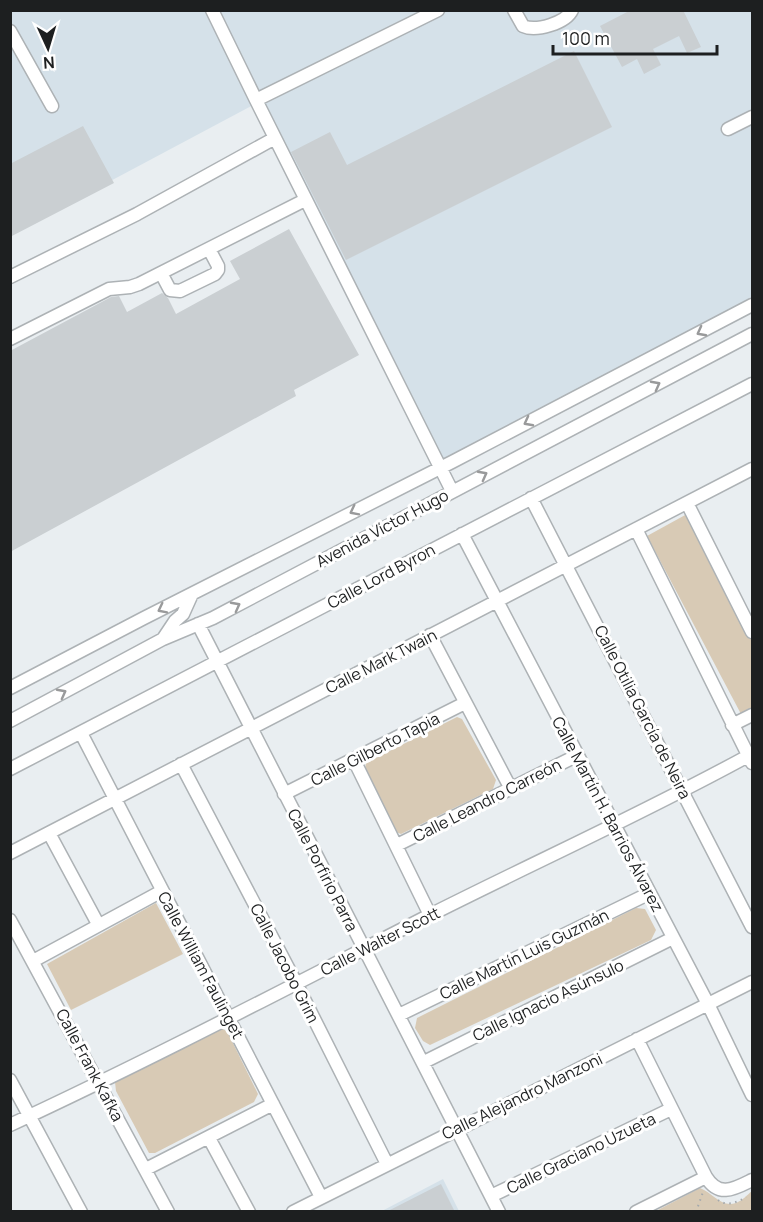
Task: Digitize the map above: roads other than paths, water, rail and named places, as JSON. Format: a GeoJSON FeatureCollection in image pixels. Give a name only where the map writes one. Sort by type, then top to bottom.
{"type":"FeatureCollection","features":[{"type":"Feature","properties":{"kind":"street"},"geometry":{"type":"LineString","coordinates":[[212,10],[452,491]]}},
{"type":"Feature","properties":{"kind":"street"},"geometry":{"type":"LineString","coordinates":[[256,100],[438,10]]}},
{"type":"Feature","properties":{"kind":"street"},"geometry":{"type":"LineString","coordinates":[[514,10],[523,26],[534,30],[569,16],[572,10]]}},
{"type":"Feature","properties":{"kind":"street"},"geometry":{"type":"LineString","coordinates":[[10,31],[52,106]]}},
{"type":"Feature","properties":{"kind":"street"},"geometry":{"type":"LineString","coordinates":[[728,129],[753,117]]}},
{"type":"Feature","properties":{"kind":"street"},"geometry":{"type":"LineString","coordinates":[[10,277],[136,214],[274,138]]}},
{"type":"Feature","properties":{"kind":"street"},"geometry":{"type":"LineString","coordinates":[[10,339],[103,291],[130,287],[161,273],[305,200]]}},
{"type":"Feature","properties":{"kind":"street"},"geometry":{"type":"LineString","coordinates":[[161,273],[170,290],[180,291],[215,274],[218,270],[209,249]]}},
{"type":"Feature","properties":{"kind":"street","name":"Avenida Víctor Hugo"},"geometry":{"type":"LineString","coordinates":[[10,688],[753,305]]}},
{"type":"Feature","properties":{"kind":"street","name":"Avenida Víctor Hugo"},"geometry":{"type":"LineString","coordinates":[[10,721],[163,639],[198,624],[753,334]]}},
{"type":"Feature","properties":{"kind":"street","name":"Calle Lord Byron"},"geometry":{"type":"LineString","coordinates":[[10,769],[753,384]]}},
{"type":"Feature","properties":{"kind":"street","name":"Calle Mark Twain"},"geometry":{"type":"LineString","coordinates":[[10,853],[636,529],[752,472]]}},
{"type":"Feature","properties":{"kind":"street","name":"Calle Otilia García de Neira"},"geometry":{"type":"LineString","coordinates":[[531,498],[568,565],[753,927]]}},
{"type":"Feature","properties":{"kind":"street"},"geometry":{"type":"LineString","coordinates":[[687,503],[753,632]]}},
{"type":"Feature","properties":{"kind":"street"},"geometry":{"type":"LineString","coordinates":[[636,529],[750,759]]}},
{"type":"Feature","properties":{"kind":"street","name":"Calle Martín H. Barrios Álvarez"},"geometry":{"type":"LineString","coordinates":[[462,534],[708,1004],[753,1095]]}},
{"type":"Feature","properties":{"kind":"street"},"geometry":{"type":"LineString","coordinates":[[163,639],[175,621],[183,614],[192,594]]}},
{"type":"Feature","properties":{"kind":"street","name":"Calle Porfirio Parra"},"geometry":{"type":"LineString","coordinates":[[198,624],[499,1212]]}},
{"type":"Feature","properties":{"kind":"street"},"geometry":{"type":"LineString","coordinates":[[430,636],[512,789]]}},
{"type":"Feature","properties":{"kind":"street","name":"Calle Gilberto Tapia"},"geometry":{"type":"LineString","coordinates":[[284,794],[465,703]]}},
{"type":"Feature","properties":{"kind":"street"},"geometry":{"type":"LineString","coordinates":[[732,725],[753,715]]}},
{"type":"Feature","properties":{"kind":"street","name":"Calle William Faulinget"},"geometry":{"type":"LineString","coordinates":[[81,733],[321,1197]]}},
{"type":"Feature","properties":{"kind":"street","name":"Calle Leandro Carreón"},"geometry":{"type":"LineString","coordinates":[[397,845],[578,755]]}},
{"type":"Feature","properties":{"kind":"street","name":"Calle Walter Scott"},"geometry":{"type":"LineString","coordinates":[[10,1125],[230,1018],[430,915],[750,759]]}},
{"type":"Feature","properties":{"kind":"street"},"geometry":{"type":"LineString","coordinates":[[354,760],[430,915]]}},
{"type":"Feature","properties":{"kind":"street","name":"Calle Jacobo Grim"},"geometry":{"type":"LineString","coordinates":[[182,764],[387,1164]]}},
{"type":"Feature","properties":{"kind":"street"},"geometry":{"type":"LineString","coordinates":[[49,833],[98,924]]}},
{"type":"Feature","properties":{"kind":"street"},"geometry":{"type":"LineString","coordinates":[[33,961],[162,891]]}},
{"type":"Feature","properties":{"kind":"street","name":"Calle Martín Luis Guzmán"},"geometry":{"type":"LineString","coordinates":[[399,1015],[650,893]]}},
{"type":"Feature","properties":{"kind":"street","name":"Calle Frank Kafka"},"geometry":{"type":"LineString","coordinates":[[10,920],[100,1082],[168,1212]]}},
{"type":"Feature","properties":{"kind":"street","name":"Calle Ignacio Asúnsulo"},"geometry":{"type":"LineString","coordinates":[[424,1062],[673,938]]}},
{"type":"Feature","properties":{"kind":"street","name":"Calle Alejandro Manzoni"},"geometry":{"type":"LineString","coordinates":[[293,1212],[753,982]]}},
{"type":"Feature","properties":{"kind":"street"},"geometry":{"type":"LineString","coordinates":[[637,1039],[671,1109],[704,1186]]}},
{"type":"Feature","properties":{"kind":"street"},"geometry":{"type":"LineString","coordinates":[[10,1080],[81,1212]]}},
{"type":"Feature","properties":{"kind":"street"},"geometry":{"type":"LineString","coordinates":[[146,1169],[273,1104]]}},
{"type":"Feature","properties":{"kind":"street","name":"Calle Graciano Uzueta"},"geometry":{"type":"LineString","coordinates":[[491,1196],[671,1109]]}},
{"type":"Feature","properties":{"kind":"street"},"geometry":{"type":"LineString","coordinates":[[209,1138],[249,1212]]}},
{"type":"Feature","properties":{"kind":"street"},"geometry":{"type":"LineString","coordinates":[[636,1212],[704,1186],[711,1186],[722,1191],[737,1188],[753,1180]]}}]}
